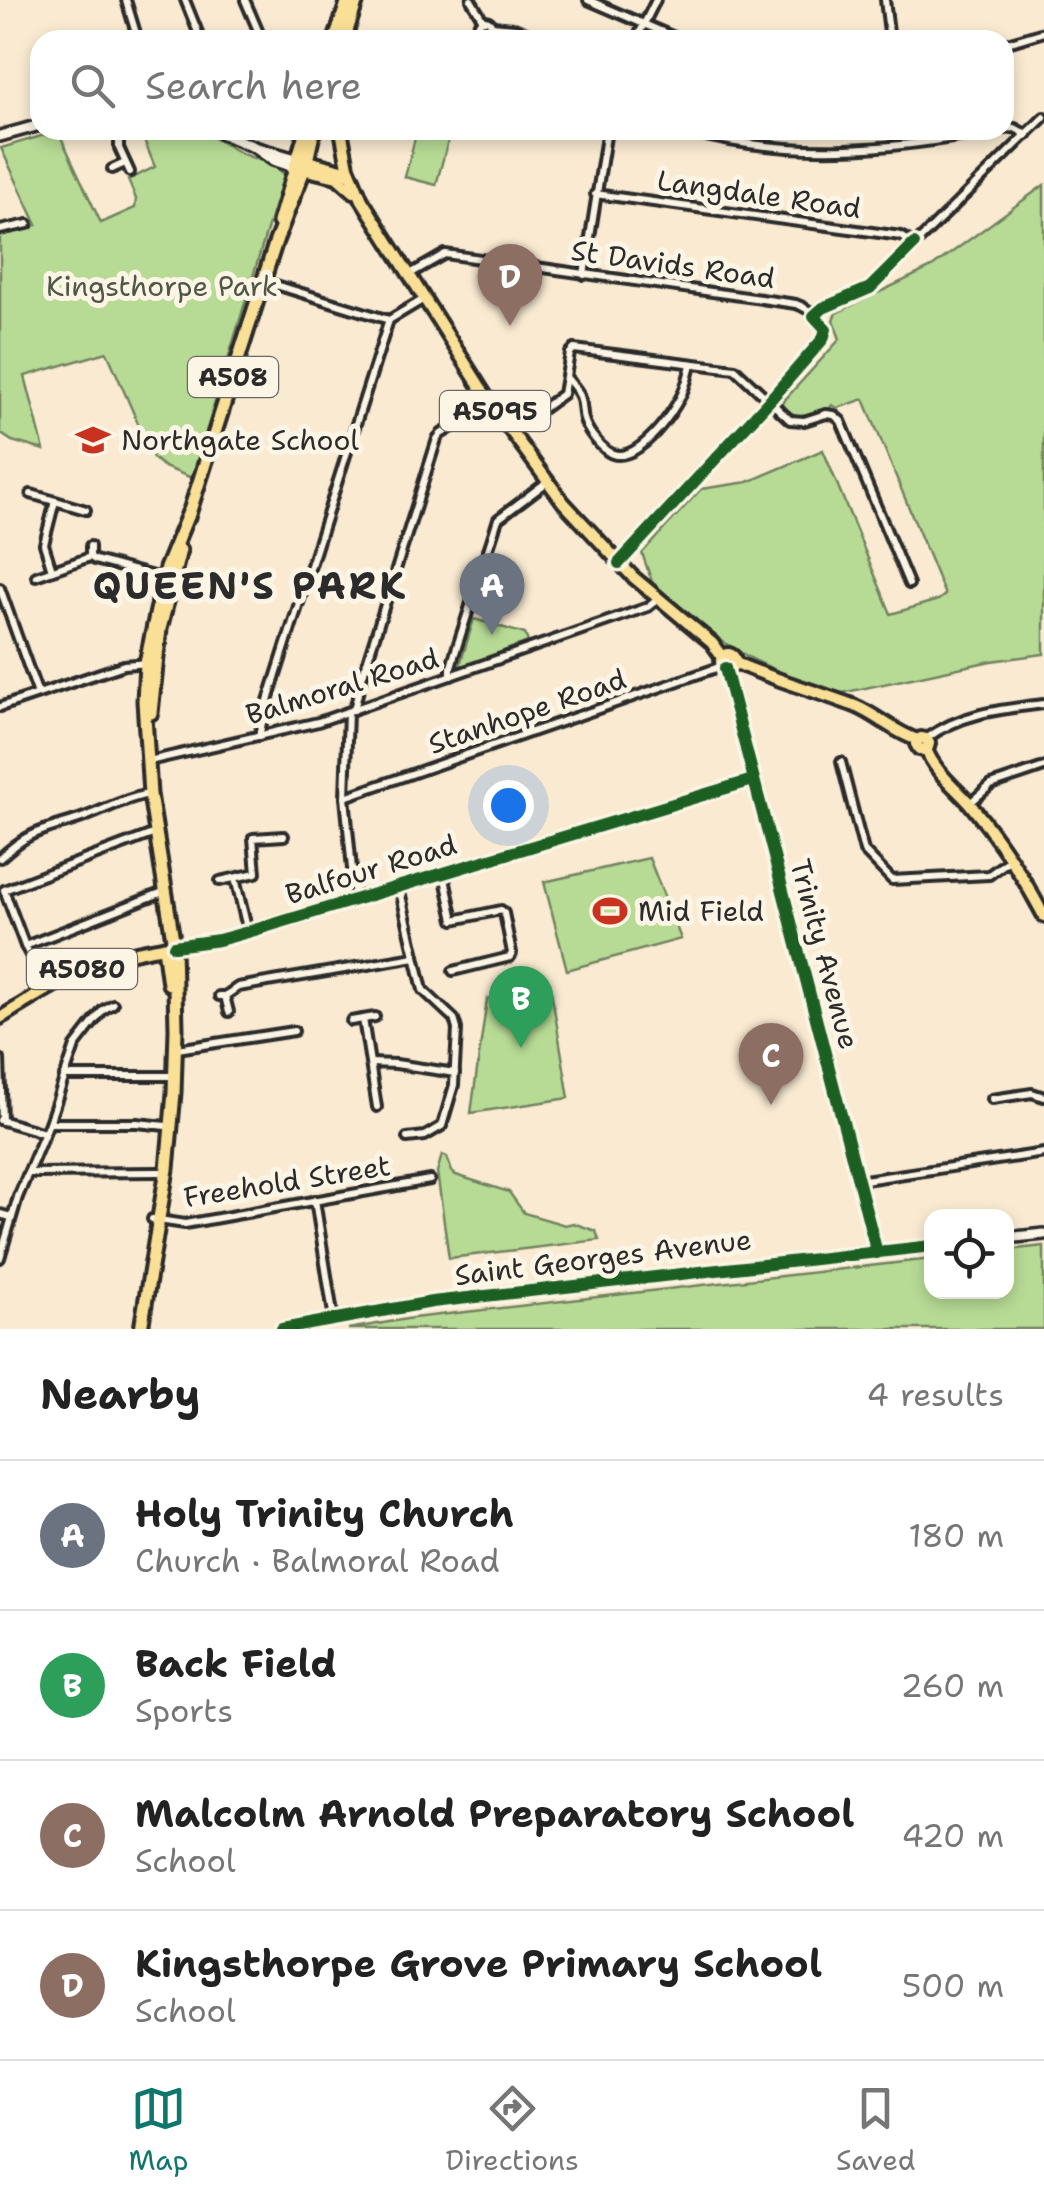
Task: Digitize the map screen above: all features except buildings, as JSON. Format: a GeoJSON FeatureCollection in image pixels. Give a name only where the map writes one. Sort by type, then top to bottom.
{"type":"FeatureCollection","features":[{"type":"Feature","properties":{"kind":"highway"},"geometry":{"type":"LineString","coordinates":[[338,30],[348,0]]}},
{"type":"Feature","properties":{"kind":"highway"},"geometry":{"type":"LineString","coordinates":[[349,30],[358,0]]}},
{"type":"Feature","properties":{"kind":"highway","name":"A508"},"geometry":{"type":"LineString","coordinates":[[150,663],[159,587],[171,568],[190,512],[276,242],[281,209],[306,140]]}},
{"type":"Feature","properties":{"kind":"highway"},"geometry":{"type":"LineString","coordinates":[[159,587],[160,574],[171,568]]}},
{"type":"Feature","properties":{"kind":"highway","name":"A508"},"geometry":{"type":"LineString","coordinates":[[141,1329],[176,1049],[144,701],[164,611],[159,587]]}},
{"type":"Feature","properties":{"kind":"highway","name":"A508"},"geometry":{"type":"LineString","coordinates":[[132,1329],[172,1127],[169,1027],[174,1007]]}},
{"type":"Feature","properties":{"kind":"main road","name":"A5095"},"geometry":{"type":"LineString","coordinates":[[343,140],[351,176],[362,200],[408,274],[510,432],[582,524],[658,600],[712,644],[726,663],[856,707],[923,743],[940,771],[1012,858],[1044,916]]}},
{"type":"Feature","properties":{"kind":"main road"},"geometry":{"type":"LineString","coordinates":[[297,161],[342,170],[351,176]]}},
{"type":"Feature","properties":{"kind":"main road","name":"A5095"},"geometry":{"type":"LineString","coordinates":[[297,161],[342,180],[362,200]]}},
{"type":"Feature","properties":{"kind":"main road","name":"A5080"},"geometry":{"type":"LineString","coordinates":[[0,1018],[79,970],[134,951],[169,946]]}},
{"type":"Feature","properties":{"kind":"street"},"geometry":{"type":"LineString","coordinates":[[126,0],[135,30]]}},
{"type":"Feature","properties":{"kind":"street"},"geometry":{"type":"LineString","coordinates":[[184,0],[196,30]]}},
{"type":"Feature","properties":{"kind":"street"},"geometry":{"type":"LineString","coordinates":[[245,0],[258,30]]}},
{"type":"Feature","properties":{"kind":"street"},"geometry":{"type":"LineString","coordinates":[[471,0],[483,20]]}},
{"type":"Feature","properties":{"kind":"street"},"geometry":{"type":"LineString","coordinates":[[588,0],[655,30]]}},
{"type":"Feature","properties":{"kind":"street"},"geometry":{"type":"LineString","coordinates":[[640,30],[656,0]]}},
{"type":"Feature","properties":{"kind":"street"},"geometry":{"type":"LineString","coordinates":[[885,0],[889,30]]}},
{"type":"Feature","properties":{"kind":"street"},"geometry":{"type":"LineString","coordinates":[[478,30],[483,20]]}},
{"type":"Feature","properties":{"kind":"street"},"geometry":{"type":"LineString","coordinates":[[483,20],[488,20],[491,30]]}},
{"type":"Feature","properties":{"kind":"street"},"geometry":{"type":"LineString","coordinates":[[492,26],[519,30]]}},
{"type":"Feature","properties":{"kind":"street"},"geometry":{"type":"LineString","coordinates":[[1014,41],[1044,32]]}},
{"type":"Feature","properties":{"kind":"street"},"geometry":{"type":"LineString","coordinates":[[619,563],[825,336],[825,327],[814,316],[822,308],[865,291],[879,280],[1043,120]]}},
{"type":"Feature","properties":{"kind":"street"},"geometry":{"type":"LineString","coordinates":[[0,136],[30,128]]}},
{"type":"Feature","properties":{"kind":"street"},"geometry":{"type":"LineString","coordinates":[[1014,128],[1027,135]]}},
{"type":"Feature","properties":{"kind":"street"},"geometry":{"type":"LineString","coordinates":[[120,140],[130,172]]}},
{"type":"Feature","properties":{"kind":"street"},"geometry":{"type":"LineString","coordinates":[[244,140],[297,161]]}},
{"type":"Feature","properties":{"kind":"street"},"geometry":{"type":"LineString","coordinates":[[250,140],[291,154],[297,161]]}},
{"type":"Feature","properties":{"kind":"street"},"geometry":{"type":"LineString","coordinates":[[584,275],[605,140]]}},
{"type":"Feature","properties":{"kind":"street"},"geometry":{"type":"LineString","coordinates":[[727,140],[834,151],[941,140]]}},
{"type":"Feature","properties":{"kind":"street"},"geometry":{"type":"LineString","coordinates":[[112,170],[125,163]]}},
{"type":"Feature","properties":{"kind":"street","name":"Langdale Road"},"geometry":{"type":"LineString","coordinates":[[596,194],[900,236],[914,244]]}},
{"type":"Feature","properties":{"kind":"street"},"geometry":{"type":"LineString","coordinates":[[0,230],[28,224]]}},
{"type":"Feature","properties":{"kind":"street","name":"St Davids Road"},"geometry":{"type":"LineString","coordinates":[[408,274],[445,254],[796,304],[814,316]]}},
{"type":"Feature","properties":{"kind":"street"},"geometry":{"type":"LineString","coordinates":[[263,281],[388,320]]}},
{"type":"Feature","properties":{"kind":"street"},"geometry":{"type":"LineString","coordinates":[[259,736],[388,320],[424,299]]}},
{"type":"Feature","properties":{"kind":"street"},"geometry":{"type":"LineString","coordinates":[[562,394],[574,349],[738,371],[793,421],[834,416],[841,421],[908,584]]}},
{"type":"Feature","properties":{"kind":"street"},"geometry":{"type":"LineString","coordinates":[[566,376],[582,400],[590,432],[607,451],[626,456],[639,448],[671,412],[684,391],[690,364]]}},
{"type":"Feature","properties":{"kind":"street"},"geometry":{"type":"LineString","coordinates":[[510,432],[562,394],[578,393]]}},
{"type":"Feature","properties":{"kind":"street"},"geometry":{"type":"LineString","coordinates":[[355,900],[345,797],[351,711],[437,440],[491,404]]}},
{"type":"Feature","properties":{"kind":"street"},"geometry":{"type":"LineString","coordinates":[[451,676],[454,653],[498,519],[547,482]]}},
{"type":"Feature","properties":{"kind":"street"},"geometry":{"type":"LineString","coordinates":[[31,494],[86,510]]}},
{"type":"Feature","properties":{"kind":"street"},"geometry":{"type":"LineString","coordinates":[[52,570],[44,544],[54,501]]}},
{"type":"Feature","properties":{"kind":"street"},"geometry":{"type":"LineString","coordinates":[[90,546],[90,557]]}},
{"type":"Feature","properties":{"kind":"street"},"geometry":{"type":"LineString","coordinates":[[36,576],[90,557],[159,587]]}},
{"type":"Feature","properties":{"kind":"street"},"geometry":{"type":"LineString","coordinates":[[0,588],[38,694]]}},
{"type":"Feature","properties":{"kind":"street","name":"Balmoral Road"},"geometry":{"type":"LineString","coordinates":[[148,761],[318,722],[658,600]]}},
{"type":"Feature","properties":{"kind":"street"},"geometry":{"type":"LineString","coordinates":[[0,707],[124,665],[150,663]]}},
{"type":"Feature","properties":{"kind":"street","name":"Trinity Avenue"},"geometry":{"type":"LineString","coordinates":[[726,663],[877,1253]]}},
{"type":"Feature","properties":{"kind":"street","name":"Stanhope Road"},"geometry":{"type":"LineString","coordinates":[[345,797],[726,663]]}},
{"type":"Feature","properties":{"kind":"street"},"geometry":{"type":"LineString","coordinates":[[923,743],[945,725],[963,718],[1044,704]]}},
{"type":"Feature","properties":{"kind":"street"},"geometry":{"type":"LineString","coordinates":[[841,762],[864,850],[892,880],[990,875],[1012,858]]}},
{"type":"Feature","properties":{"kind":"street"},"geometry":{"type":"LineString","coordinates":[[969,803],[991,785],[1044,767]]}},
{"type":"Feature","properties":{"kind":"street","name":"Balfour Road"},"geometry":{"type":"LineString","coordinates":[[169,946],[220,940],[753,780]]}},
{"type":"Feature","properties":{"kind":"street"},"geometry":{"type":"LineString","coordinates":[[0,858],[34,832],[150,794]]}},
{"type":"Feature","properties":{"kind":"street"},"geometry":{"type":"LineString","coordinates":[[48,988],[25,946],[4,890],[155,833]]}},
{"type":"Feature","properties":{"kind":"street"},"geometry":{"type":"LineString","coordinates":[[220,881],[256,873],[253,838],[284,836]]}},
{"type":"Feature","properties":{"kind":"street"},"geometry":{"type":"LineString","coordinates":[[444,874],[454,920],[500,910],[504,913],[512,953],[469,971],[453,970]]}},
{"type":"Feature","properties":{"kind":"street"},"geometry":{"type":"LineString","coordinates":[[235,878],[248,932]]}},
{"type":"Feature","properties":{"kind":"street"},"geometry":{"type":"LineString","coordinates":[[399,887],[423,990],[456,1024],[454,1074],[442,1126],[426,1136],[407,1138]]}},
{"type":"Feature","properties":{"kind":"street"},"geometry":{"type":"LineString","coordinates":[[25,946],[164,892]]}},
{"type":"Feature","properties":{"kind":"street"},"geometry":{"type":"LineString","coordinates":[[230,1012],[222,996],[238,987],[415,957]]}},
{"type":"Feature","properties":{"kind":"street"},"geometry":{"type":"LineString","coordinates":[[0,1258],[75,1046],[103,1010],[113,1004]]}},
{"type":"Feature","properties":{"kind":"street"},"geometry":{"type":"LineString","coordinates":[[351,1021],[375,1017]]}},
{"type":"Feature","properties":{"kind":"street"},"geometry":{"type":"LineString","coordinates":[[363,1019],[378,1108]]}},
{"type":"Feature","properties":{"kind":"street"},"geometry":{"type":"LineString","coordinates":[[176,1049],[294,1031]]}},
{"type":"Feature","properties":{"kind":"street"},"geometry":{"type":"LineString","coordinates":[[0,1059],[1,1120],[44,1133]]}},
{"type":"Feature","properties":{"kind":"street"},"geometry":{"type":"LineString","coordinates":[[370,1062],[454,1074]]}},
{"type":"Feature","properties":{"kind":"street"},"geometry":{"type":"LineString","coordinates":[[64,1076],[172,1076]]}},
{"type":"Feature","properties":{"kind":"street"},"geometry":{"type":"LineString","coordinates":[[995,1100],[1032,1093],[1044,1097]]}},
{"type":"Feature","properties":{"kind":"street"},"geometry":{"type":"LineString","coordinates":[[48,1122],[166,1126]]}},
{"type":"Feature","properties":{"kind":"street"},"geometry":{"type":"LineString","coordinates":[[858,1181],[1044,1154]]}},
{"type":"Feature","properties":{"kind":"street"},"geometry":{"type":"LineString","coordinates":[[28,1173],[160,1172]]}},
{"type":"Feature","properties":{"kind":"street","name":"Freehold Street"},"geometry":{"type":"LineString","coordinates":[[154,1223],[185,1224],[430,1180]]}},
{"type":"Feature","properties":{"kind":"street"},"geometry":{"type":"LineString","coordinates":[[315,1200],[334,1320]]}},
{"type":"Feature","properties":{"kind":"street"},"geometry":{"type":"LineString","coordinates":[[0,1214],[12,1217]]}},
{"type":"Feature","properties":{"kind":"street"},"geometry":{"type":"LineString","coordinates":[[1014,1237],[1044,1234]]}},
{"type":"Feature","properties":{"kind":"street","name":"Saint Georges Avenue"},"geometry":{"type":"LineString","coordinates":[[282,1329],[432,1302],[924,1247]]}},
{"type":"Feature","properties":{"kind":"green space","name":"Kingsthorpe Park"},"geometry":{"type":"Polygon","coordinates":[[[30,139],[62,140],[101,223],[135,208],[136,199],[128,180],[155,167],[144,140],[218,140],[284,174],[192,478],[153,458],[107,352],[25,376],[44,450],[12,441],[0,433],[0,235],[37,225],[1,148],[30,139]]]}},
{"type":"Feature","properties":{"kind":"green space"},"geometry":{"type":"Polygon","coordinates":[[[414,140],[448,140],[436,185],[405,177],[414,140]]]}},
{"type":"Feature","properties":{"kind":"green space"},"geometry":{"type":"Polygon","coordinates":[[[1044,185],[1044,654],[991,661],[842,693],[792,678],[722,641],[652,582],[642,553],[701,489],[748,482],[823,450],[891,614],[945,595],[864,399],[803,415],[792,413],[782,403],[840,339],[833,320],[836,313],[932,267],[1044,185]]]}},
{"type":"Feature","properties":{"kind":"green space"},"geometry":{"type":"Polygon","coordinates":[[[474,619],[525,634],[528,642],[459,668],[474,619]]]}},
{"type":"Feature","properties":{"kind":"green space","name":"Mid Field"},"geometry":{"type":"Polygon","coordinates":[[[649,858],[681,939],[567,970],[544,882],[649,858]]]}},
{"type":"Feature","properties":{"kind":"green space"},"geometry":{"type":"Polygon","coordinates":[[[550,984],[569,1098],[471,1113],[487,999],[550,984]]]}},
{"type":"Feature","properties":{"kind":"green space"},"geometry":{"type":"Polygon","coordinates":[[[442,1155],[456,1175],[509,1192],[524,1213],[596,1231],[599,1240],[449,1258],[437,1172],[442,1155]]]}},
{"type":"Feature","properties":{"kind":"green space"},"geometry":{"type":"Polygon","coordinates":[[[1044,1246],[1044,1329],[348,1329],[413,1318],[924,1260],[924,1299],[1014,1299],[1014,1249],[1044,1246]]]}},
{"type":"Feature","properties":{"kind":"cycle path"},"geometry":{"type":"LineString","coordinates":[[619,563],[823,339],[826,329],[814,316],[823,308],[870,288],[914,244]]}},
{"type":"Feature","properties":{"kind":"cycle path"},"geometry":{"type":"LineString","coordinates":[[725,668],[877,1253]]}},
{"type":"Feature","properties":{"kind":"cycle path"},"geometry":{"type":"LineString","coordinates":[[174,946],[248,932],[753,780]]}},
{"type":"Feature","properties":{"kind":"cycle path"},"geometry":{"type":"LineString","coordinates":[[282,1329],[432,1302],[924,1247]]}},
{"type":"Feature","properties":{"kind":"place","name":"Kingsthorpe Grove Primary School"},"geometry":{"type":"Point","coordinates":[510,326]}},
{"type":"Feature","properties":{"kind":"place","name":"Northgate School"},"geometry":{"type":"Point","coordinates":[93,440]}},
{"type":"Feature","properties":{"kind":"place","name":"Holy Trinity Church"},"geometry":{"type":"Point","coordinates":[492,635]}},
{"type":"Feature","properties":{"kind":"place","name":"Mid Field"},"geometry":{"type":"Point","coordinates":[610,911]}},
{"type":"Feature","properties":{"kind":"place","name":"Back Field"},"geometry":{"type":"Point","coordinates":[521,1048]}},
{"type":"Feature","properties":{"kind":"place","name":"Malcolm Arnold Preparatory School"},"geometry":{"type":"Point","coordinates":[771,1105]}},
{"type":"Feature","properties":{"kind":"district","name":"QUEEN'S PARK"},"geometry":{"type":"Point","coordinates":[250,586]}}]}
